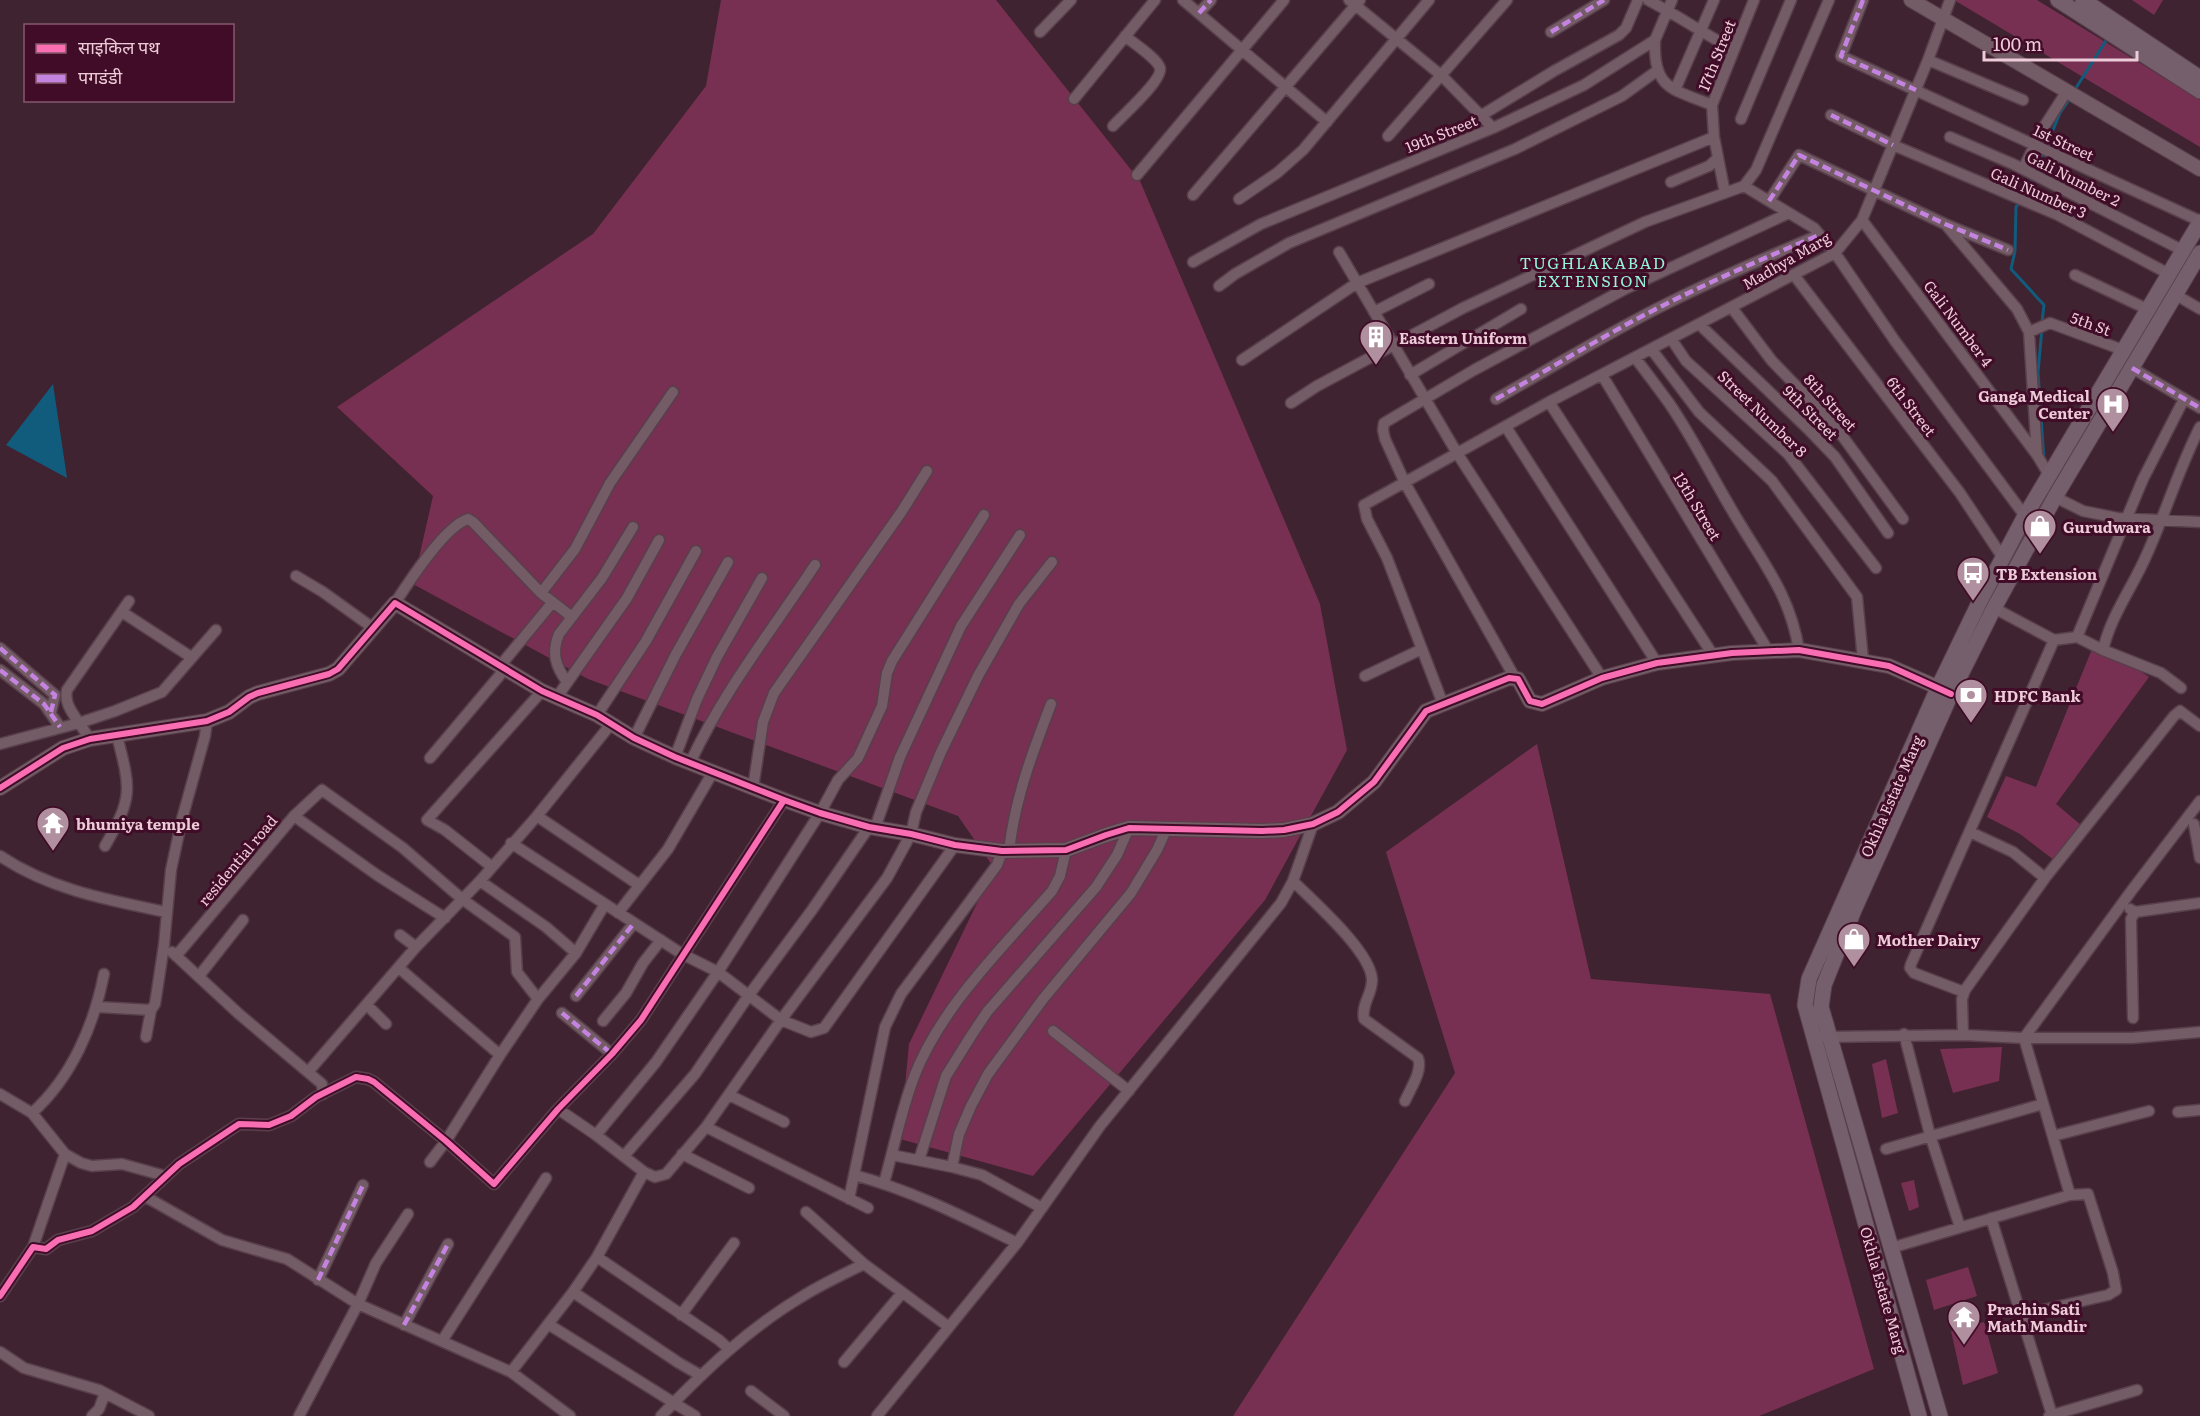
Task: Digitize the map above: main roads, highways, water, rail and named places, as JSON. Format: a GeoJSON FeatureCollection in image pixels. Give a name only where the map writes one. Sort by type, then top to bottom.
{"type":"FeatureCollection","features":[{"type":"Feature","properties":{"kind":"main road"},"geometry":{"type":"LineString","coordinates":[[2058,0],[2200,91]]}},
{"type":"Feature","properties":{"kind":"main road"},"geometry":{"type":"LineString","coordinates":[[2083,0],[2200,78]]}},
{"type":"Feature","properties":{"kind":"main road","name":"Okhla Estate Marg"},"geometry":{"type":"LineString","coordinates":[[1940,1416],[1891,1248],[1823,1037],[1805,1005],[1809,979],[1945,691],[1980,601],[2025,516],[2200,222]]}},
{"type":"Feature","properties":{"kind":"main road","name":"Okhla Estate Marg"},"geometry":{"type":"LineString","coordinates":[[1945,691],[2055,498],[2200,253]]}},
{"type":"Feature","properties":{"kind":"main road","name":"Okhla Estate Marg"},"geometry":{"type":"LineString","coordinates":[[1823,1037],[1830,1099],[1919,1416]]}},
{"type":"Feature","properties":{"kind":"water"},"geometry":{"type":"Polygon","coordinates":[[[53,384],[67,478],[6,445],[53,384]]]}},
{"type":"Feature","properties":{"kind":"waterway"},"geometry":{"type":"LineString","coordinates":[[2074,91],[2107,39]]}},
{"type":"Feature","properties":{"kind":"waterway"},"geometry":{"type":"LineString","coordinates":[[2046,147],[2060,113],[2071,97]]}},
{"type":"Feature","properties":{"kind":"waterway"},"geometry":{"type":"LineString","coordinates":[[2035,172],[2043,153]]}},
{"type":"Feature","properties":{"kind":"waterway"},"geometry":{"type":"LineString","coordinates":[[2024,196],[2033,178]]}},
{"type":"Feature","properties":{"kind":"waterway"},"geometry":{"type":"LineString","coordinates":[[2020,202],[2016,207],[2015,251],[2011,269],[2044,305],[2042,322]]}},
{"type":"Feature","properties":{"kind":"waterway"},"geometry":{"type":"LineString","coordinates":[[2042,328],[2038,372],[2044,460]]}},
{"type":"Feature","properties":{"kind":"place","name":"Eastern Uniform"},"geometry":{"type":"Point","coordinates":[1376,366]}},
{"type":"Feature","properties":{"kind":"place","name":"Ganga Medical Center"},"geometry":{"type":"Point","coordinates":[2113,433]}},
{"type":"Feature","properties":{"kind":"place","name":"Gurudwara"},"geometry":{"type":"Point","coordinates":[2040,555]}},
{"type":"Feature","properties":{"kind":"place","name":"TB Extension"},"geometry":{"type":"Point","coordinates":[1973,602]}},
{"type":"Feature","properties":{"kind":"place","name":"HDFC Bank"},"geometry":{"type":"Point","coordinates":[1971,724]}},
{"type":"Feature","properties":{"kind":"place","name":"bhumiya temple"},"geometry":{"type":"Point","coordinates":[53,852]}},
{"type":"Feature","properties":{"kind":"place","name":"Mother Dairy"},"geometry":{"type":"Point","coordinates":[1854,968]}},
{"type":"Feature","properties":{"kind":"place","name":"Prachin Sati Math Mandir"},"geometry":{"type":"Point","coordinates":[1964,1346]}},
{"type":"Feature","properties":{"kind":"district","name":"TUGHLAKABAD EXTENSION"},"geometry":{"type":"Point","coordinates":[1593,271]}}]}
